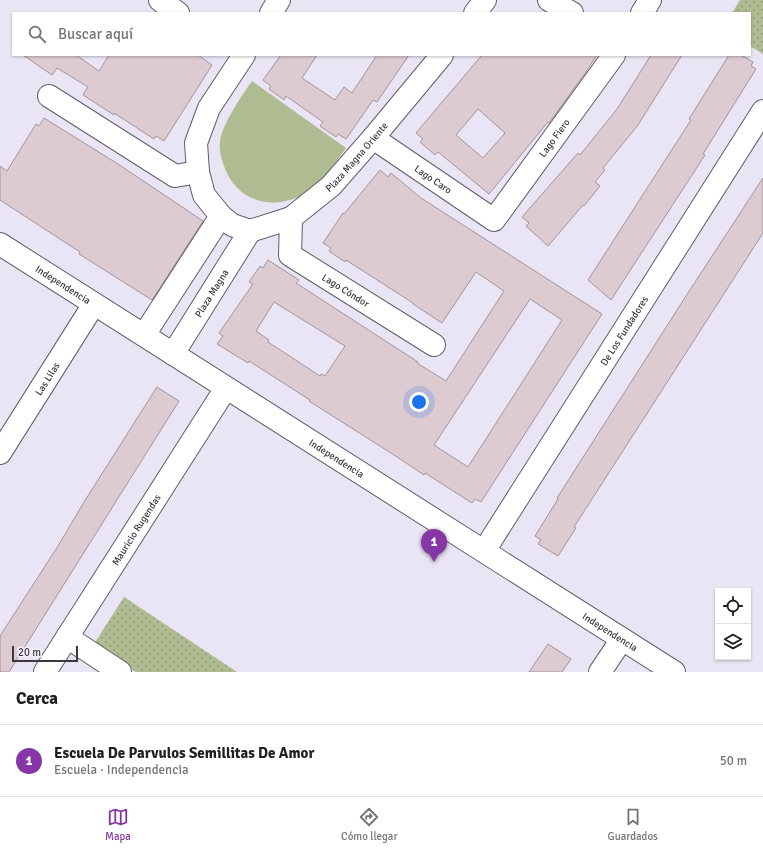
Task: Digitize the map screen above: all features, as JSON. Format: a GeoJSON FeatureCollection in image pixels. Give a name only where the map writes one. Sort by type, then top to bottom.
{"type":"FeatureCollection","features":[{"type":"Feature","properties":{"kind":"street"},"geometry":{"type":"LineString","coordinates":[[160,0],[177,12]]}},
{"type":"Feature","properties":{"kind":"street"},"geometry":{"type":"LineString","coordinates":[[272,12],[279,0]]}},
{"type":"Feature","properties":{"kind":"street"},"geometry":{"type":"LineString","coordinates":[[476,12],[485,0]]}},
{"type":"Feature","properties":{"kind":"street"},"geometry":{"type":"LineString","coordinates":[[549,0],[570,12]]}},
{"type":"Feature","properties":{"kind":"street"},"geometry":{"type":"LineString","coordinates":[[643,12],[650,0]]}},
{"type":"Feature","properties":{"kind":"street","name":"Plaza Magna Oriente"},"geometry":{"type":"LineString","coordinates":[[250,231],[291,218],[331,186],[374,138],[441,56]]}},
{"type":"Feature","properties":{"kind":"street","name":"Lago Fiero"},"geometry":{"type":"LineString","coordinates":[[494,220],[613,56]]}},
{"type":"Feature","properties":{"kind":"street"},"geometry":{"type":"LineString","coordinates":[[240,57],[210,108],[196,143],[198,172],[204,195],[221,216],[232,225],[250,231]]}},
{"type":"Feature","properties":{"kind":"street"},"geometry":{"type":"LineString","coordinates":[[50,96],[175,176],[198,172]]}},
{"type":"Feature","properties":{"kind":"street","name":"De Los Fundadores"},"geometry":{"type":"LineString","coordinates":[[484,551],[763,110]]}},
{"type":"Feature","properties":{"kind":"street","name":"Lago Caro"},"geometry":{"type":"LineString","coordinates":[[374,138],[494,220]]}},
{"type":"Feature","properties":{"kind":"street"},"geometry":{"type":"LineString","coordinates":[[144,335],[221,216]]}},
{"type":"Feature","properties":{"kind":"street","name":"Lago Cóndor"},"geometry":{"type":"LineString","coordinates":[[291,218],[290,255],[437,343]]}},
{"type":"Feature","properties":{"kind":"street","name":"Plaza Magna"},"geometry":{"type":"LineString","coordinates":[[173,354],[250,231]]}},
{"type":"Feature","properties":{"kind":"street","name":"Independencia"},"geometry":{"type":"LineString","coordinates":[[0,244],[674,672]]}},
{"type":"Feature","properties":{"kind":"street","name":"Las Lilas"},"geometry":{"type":"LineString","coordinates":[[0,452],[94,304]]}},
{"type":"Feature","properties":{"kind":"street","name":"Mauricio Rugendas"},"geometry":{"type":"LineString","coordinates":[[45,672],[226,388]]}},
{"type":"Feature","properties":{"kind":"street"},"geometry":{"type":"LineString","coordinates":[[67,637],[120,672]]}},
{"type":"Feature","properties":{"kind":"street"},"geometry":{"type":"LineString","coordinates":[[600,672],[622,638]]}},
{"type":"Feature","properties":{"kind":"green space"},"geometry":{"type":"Polygon","coordinates":[[[740,0],[763,0],[763,54],[751,47],[751,12],[733,12],[740,0]]]}},
{"type":"Feature","properties":{"kind":"green space"},"geometry":{"type":"Polygon","coordinates":[[[252,81],[346,148],[315,186],[303,195],[291,200],[267,202],[256,200],[246,195],[237,188],[230,178],[222,160],[220,151],[221,135],[233,111],[252,81]]]}},
{"type":"Feature","properties":{"kind":"green space"},"geometry":{"type":"Polygon","coordinates":[[[124,597],[237,672],[136,672],[94,644],[124,597]]]}},
{"type":"Feature","properties":{"kind":"building"},"geometry":{"type":"Polygon","coordinates":[[[24,56],[77,56],[99,71],[108,56],[199,56],[212,65],[164,141],[156,136],[154,139],[83,95],[88,87],[57,68],[52,75],[24,56]]]}},
{"type":"Feature","properties":{"kind":"building"},"geometry":{"type":"Polygon","coordinates":[[[280,56],[316,56],[302,78],[335,100],[344,87],[352,93],[376,56],[408,56],[377,102],[373,100],[346,139],[338,134],[336,137],[320,126],[323,122],[286,96],[284,100],[269,89],[271,86],[263,80],[280,56]]]}},
{"type":"Feature","properties":{"kind":"building"},"geometry":{"type":"Polygon","coordinates":[[[481,56],[596,56],[549,123],[548,122],[489,194],[438,152],[435,155],[420,142],[423,139],[416,133],[481,56]],[[478,109],[456,135],[483,158],[505,133],[478,109]]]}},
{"type":"Feature","properties":{"kind":"building"},"geometry":{"type":"Polygon","coordinates":[[[650,56],[681,56],[638,125],[603,168],[605,170],[595,182],[600,186],[548,246],[526,226],[529,223],[522,217],[578,153],[580,155],[617,109],[650,56]]]}},
{"type":"Feature","properties":{"kind":"building"},"geometry":{"type":"Polygon","coordinates":[[[728,56],[743,56],[753,62],[751,66],[756,69],[703,154],[705,155],[611,300],[588,280],[691,120],[689,119],[728,56]]]}},
{"type":"Feature","properties":{"kind":"building"},"geometry":{"type":"Polygon","coordinates":[[[44,118],[118,164],[203,221],[152,300],[79,254],[80,252],[0,200],[0,166],[7,171],[36,124],[39,126],[44,118]]]}},
{"type":"Feature","properties":{"kind":"building"},"geometry":{"type":"Polygon","coordinates":[[[380,170],[388,177],[391,173],[421,198],[602,314],[481,502],[475,499],[472,503],[425,473],[424,475],[249,361],[248,363],[217,344],[223,336],[219,333],[253,284],[249,282],[260,266],[263,268],[268,260],[299,280],[296,283],[446,381],[504,291],[476,272],[442,323],[346,260],[345,262],[329,251],[331,248],[323,243],[343,213],[344,214],[380,170]],[[530,299],[434,445],[468,467],[562,320],[530,299]],[[274,302],[256,331],[269,340],[268,342],[320,376],[321,374],[325,376],[345,346],[274,302]]]}},
{"type":"Feature","properties":{"kind":"building"},"geometry":{"type":"Polygon","coordinates":[[[763,178],[763,233],[574,527],[576,528],[558,556],[538,544],[541,540],[535,536],[558,499],[557,498],[763,178]]]}},
{"type":"Feature","properties":{"kind":"building"},"geometry":{"type":"Polygon","coordinates":[[[157,387],[179,401],[9,672],[0,672],[0,636],[157,387]]]}},
{"type":"Feature","properties":{"kind":"building"},"geometry":{"type":"Polygon","coordinates":[[[548,644],[571,659],[562,672],[529,672],[548,644]]]}},
{"type":"Feature","properties":{"kind":"place","name":"Escuela De Parvulos Semillitas De Amor"},"geometry":{"type":"Point","coordinates":[434,562]}}]}
